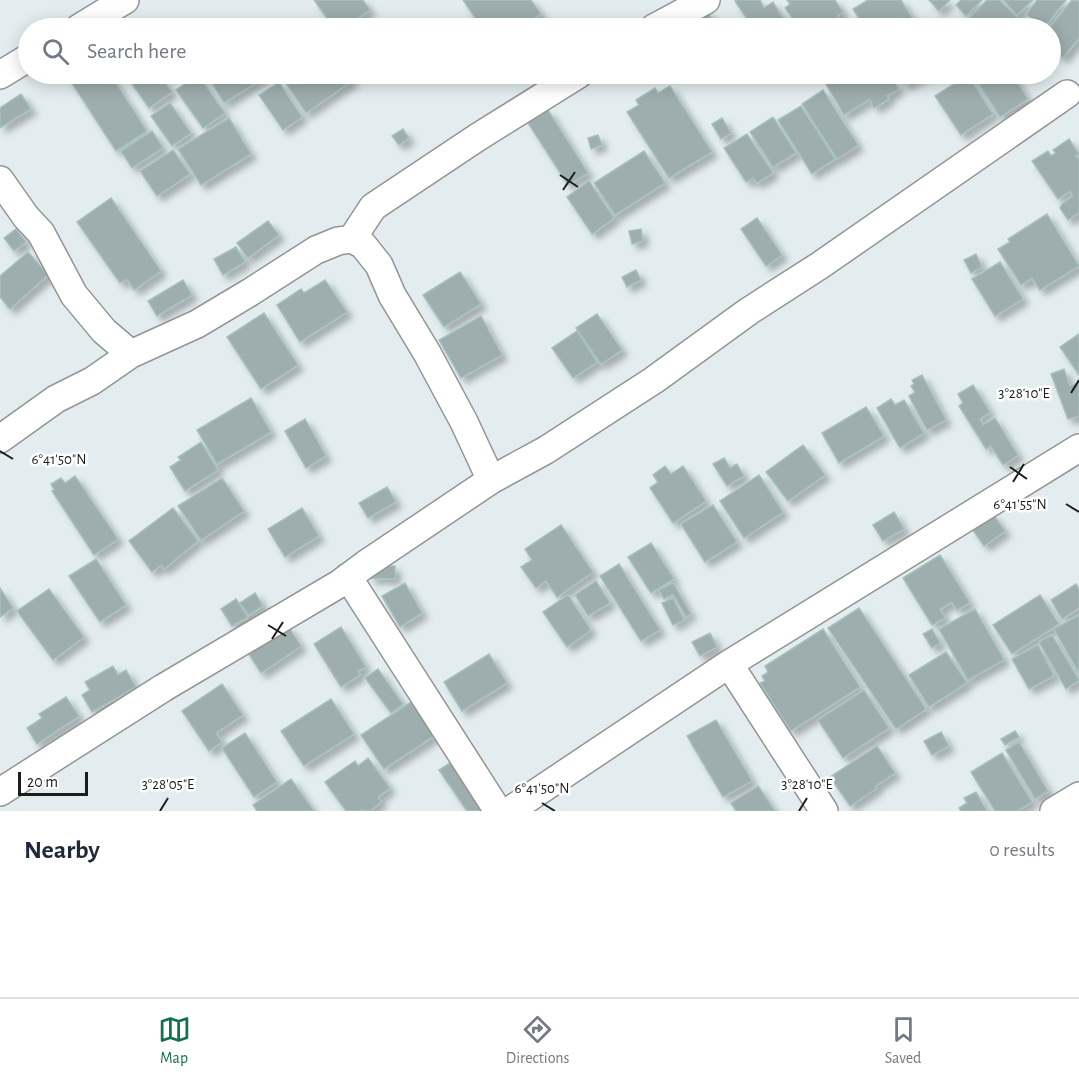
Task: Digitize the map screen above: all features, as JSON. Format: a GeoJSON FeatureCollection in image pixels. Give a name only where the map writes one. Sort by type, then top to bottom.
{"type":"FeatureCollection","features":[{"type":"Feature","properties":{"kind":"street"},"geometry":{"type":"LineString","coordinates":[[95,18],[125,0]]}},
{"type":"Feature","properties":{"kind":"street"},"geometry":{"type":"LineString","coordinates":[[673,18],[706,0]]}},
{"type":"Feature","properties":{"kind":"street"},"geometry":{"type":"LineString","coordinates":[[0,75],[18,64]]}},
{"type":"Feature","properties":{"kind":"street"},"geometry":{"type":"LineString","coordinates":[[352,239],[373,207],[452,153],[563,84]]}},
{"type":"Feature","properties":{"kind":"street"},"geometry":{"type":"LineString","coordinates":[[0,792],[163,688],[328,591],[491,480],[546,450],[654,380],[749,311],[827,260],[1067,94]]}},
{"type":"Feature","properties":{"kind":"street"},"geometry":{"type":"LineString","coordinates":[[0,180],[26,217],[41,233],[74,295],[104,331],[131,354]]}},
{"type":"Feature","properties":{"kind":"street"},"geometry":{"type":"LineString","coordinates":[[0,439],[56,399],[92,381],[131,354],[197,324],[315,250],[338,241],[352,239],[363,245],[378,265],[392,295],[427,353],[464,422],[491,480]]}},
{"type":"Feature","properties":{"kind":"street"},"geometry":{"type":"LineString","coordinates":[[508,811],[729,664],[1079,448]]}},
{"type":"Feature","properties":{"kind":"street"},"geometry":{"type":"LineString","coordinates":[[348,577],[498,811]]}},
{"type":"Feature","properties":{"kind":"street"},"geometry":{"type":"LineString","coordinates":[[729,664],[824,811]]}},
{"type":"Feature","properties":{"kind":"street"},"geometry":{"type":"LineString","coordinates":[[1054,811],[1079,796]]}},
{"type":"Feature","properties":{"kind":"building"},"geometry":{"type":"Polygon","coordinates":[[[314,0],[363,0],[370,10],[358,18],[327,18],[314,0]]]}},
{"type":"Feature","properties":{"kind":"building"},"geometry":{"type":"Polygon","coordinates":[[[463,0],[531,0],[541,14],[535,18],[475,18],[463,0]]]}},
{"type":"Feature","properties":{"kind":"building"},"geometry":{"type":"Polygon","coordinates":[[[760,0],[764,8],[773,2],[783,18],[746,18],[735,1],[760,0]]]}},
{"type":"Feature","properties":{"kind":"building"},"geometry":{"type":"Polygon","coordinates":[[[787,0],[835,0],[843,12],[837,16],[838,18],[792,18],[785,8],[790,4],[787,0]]]}},
{"type":"Feature","properties":{"kind":"building"},"geometry":{"type":"Polygon","coordinates":[[[868,0],[901,0],[912,18],[859,18],[853,9],[868,0]]]}},
{"type":"Feature","properties":{"kind":"building"},"geometry":{"type":"Polygon","coordinates":[[[929,0],[950,0],[939,11],[929,0]]]}},
{"type":"Feature","properties":{"kind":"building"},"geometry":{"type":"Polygon","coordinates":[[[961,0],[982,0],[966,16],[956,5],[961,0]]]}},
{"type":"Feature","properties":{"kind":"building"},"geometry":{"type":"Polygon","coordinates":[[[987,0],[1000,0],[1017,18],[971,18],[987,0]]]}},
{"type":"Feature","properties":{"kind":"building"},"geometry":{"type":"Polygon","coordinates":[[[1003,0],[1033,0],[1017,15],[1003,0]]]}},
{"type":"Feature","properties":{"kind":"building"},"geometry":{"type":"Polygon","coordinates":[[[1037,0],[1066,0],[1052,18],[1031,18],[1026,14],[1037,0]]]}},
{"type":"Feature","properties":{"kind":"building"},"geometry":{"type":"Polygon","coordinates":[[[1072,0],[1079,1],[1079,38],[1063,58],[1061,56],[1061,18],[1057,18],[1072,0]]]}},
{"type":"Feature","properties":{"kind":"building"},"geometry":{"type":"Polygon","coordinates":[[[707,11],[711,18],[695,18],[707,11]]]}},
{"type":"Feature","properties":{"kind":"building"},"geometry":{"type":"Polygon","coordinates":[[[72,84],[116,84],[147,131],[116,151],[72,84]]]}},
{"type":"Feature","properties":{"kind":"building"},"geometry":{"type":"Polygon","coordinates":[[[132,84],[166,84],[172,92],[149,108],[132,84]]]}},
{"type":"Feature","properties":{"kind":"building"},"geometry":{"type":"Polygon","coordinates":[[[185,84],[204,84],[225,113],[203,128],[176,90],[185,84]]]}},
{"type":"Feature","properties":{"kind":"building"},"geometry":{"type":"Polygon","coordinates":[[[212,84],[254,84],[224,103],[212,84]]]}},
{"type":"Feature","properties":{"kind":"building"},"geometry":{"type":"Polygon","coordinates":[[[276,84],[280,84],[302,117],[283,130],[259,95],[276,84]]]}},
{"type":"Feature","properties":{"kind":"building"},"geometry":{"type":"Polygon","coordinates":[[[286,84],[347,84],[306,113],[286,84]]]}},
{"type":"Feature","properties":{"kind":"building"},"geometry":{"type":"Polygon","coordinates":[[[826,84],[896,84],[899,89],[887,96],[889,99],[874,108],[870,99],[844,115],[826,84]]]}},
{"type":"Feature","properties":{"kind":"building"},"geometry":{"type":"Polygon","coordinates":[[[954,84],[974,84],[993,114],[961,135],[935,96],[954,84]]]}},
{"type":"Feature","properties":{"kind":"building"},"geometry":{"type":"Polygon","coordinates":[[[979,84],[1018,84],[1028,99],[1000,117],[979,84]]]}},
{"type":"Feature","properties":{"kind":"building"},"geometry":{"type":"Polygon","coordinates":[[[670,86],[712,152],[669,178],[627,112],[639,105],[636,100],[655,88],[658,93],[670,86]]]}},
{"type":"Feature","properties":{"kind":"building"},"geometry":{"type":"Polygon","coordinates":[[[823,90],[858,145],[837,159],[802,104],[823,90]]]}},
{"type":"Feature","properties":{"kind":"building"},"geometry":{"type":"Polygon","coordinates":[[[21,94],[31,109],[0,128],[0,108],[21,94]]]}},
{"type":"Feature","properties":{"kind":"building"},"geometry":{"type":"Polygon","coordinates":[[[170,103],[191,133],[172,146],[151,116],[170,103]]]}},
{"type":"Feature","properties":{"kind":"building"},"geometry":{"type":"Polygon","coordinates":[[[801,106],[835,159],[812,174],[778,120],[801,106]]]}},
{"type":"Feature","properties":{"kind":"building"},"geometry":{"type":"Polygon","coordinates":[[[548,110],[588,173],[568,185],[528,123],[548,110]]]}},
{"type":"Feature","properties":{"kind":"building"},"geometry":{"type":"Polygon","coordinates":[[[773,117],[796,153],[773,167],[750,132],[773,117]]]}},
{"type":"Feature","properties":{"kind":"building"},"geometry":{"type":"Polygon","coordinates":[[[229,118],[251,154],[201,185],[178,149],[229,118]]]}},
{"type":"Feature","properties":{"kind":"building"},"geometry":{"type":"Polygon","coordinates":[[[722,118],[731,133],[721,139],[712,124],[722,118]]]}},
{"type":"Feature","properties":{"kind":"building"},"geometry":{"type":"Polygon","coordinates":[[[403,129],[409,138],[399,145],[392,136],[403,129]]]}},
{"type":"Feature","properties":{"kind":"building"},"geometry":{"type":"Polygon","coordinates":[[[152,131],[163,148],[132,168],[121,151],[152,131]]]}},
{"type":"Feature","properties":{"kind":"building"},"geometry":{"type":"Polygon","coordinates":[[[747,134],[773,173],[757,183],[753,178],[746,182],[724,148],[747,134]]]}},
{"type":"Feature","properties":{"kind":"building"},"geometry":{"type":"Polygon","coordinates":[[[598,135],[602,145],[591,149],[588,138],[598,135]]]}},
{"type":"Feature","properties":{"kind":"building"},"geometry":{"type":"Polygon","coordinates":[[[1069,139],[1079,154],[1075,156],[1079,159],[1079,212],[1068,220],[1060,208],[1073,196],[1070,191],[1058,199],[1032,161],[1048,151],[1051,156],[1056,153],[1053,150],[1069,139]]]}},
{"type":"Feature","properties":{"kind":"building"},"geometry":{"type":"Polygon","coordinates":[[[173,150],[190,174],[157,196],[140,171],[173,150]]]}},
{"type":"Feature","properties":{"kind":"building"},"geometry":{"type":"Polygon","coordinates":[[[644,151],[665,183],[615,215],[594,183],[644,151]]]}},
{"type":"Feature","properties":{"kind":"building"},"geometry":{"type":"Polygon","coordinates":[[[589,181],[614,218],[592,234],[567,197],[589,181]]]}},
{"type":"Feature","properties":{"kind":"building"},"geometry":{"type":"Polygon","coordinates":[[[111,198],[161,271],[134,290],[127,279],[120,283],[77,222],[111,198]]]}},
{"type":"Feature","properties":{"kind":"building"},"geometry":{"type":"Polygon","coordinates":[[[1047,214],[1079,266],[1040,290],[1032,278],[1021,285],[998,249],[1010,242],[1008,239],[1047,214]]]}},
{"type":"Feature","properties":{"kind":"building"},"geometry":{"type":"Polygon","coordinates":[[[757,218],[782,255],[766,266],[741,229],[757,218]]]}},
{"type":"Feature","properties":{"kind":"building"},"geometry":{"type":"Polygon","coordinates":[[[268,221],[279,235],[248,258],[237,243],[268,221]]]}},
{"type":"Feature","properties":{"kind":"building"},"geometry":{"type":"Polygon","coordinates":[[[16,229],[26,242],[14,251],[4,238],[16,229]]]}},
{"type":"Feature","properties":{"kind":"building"},"geometry":{"type":"Polygon","coordinates":[[[641,229],[643,241],[632,244],[629,231],[641,229]]]}},
{"type":"Feature","properties":{"kind":"building"},"geometry":{"type":"Polygon","coordinates":[[[236,247],[245,262],[223,275],[214,259],[236,247]]]}},
{"type":"Feature","properties":{"kind":"building"},"geometry":{"type":"Polygon","coordinates":[[[28,252],[48,275],[10,309],[0,297],[0,276],[28,252]]]}},
{"type":"Feature","properties":{"kind":"building"},"geometry":{"type":"Polygon","coordinates":[[[976,254],[982,267],[971,273],[964,260],[976,254]]]}},
{"type":"Feature","properties":{"kind":"building"},"geometry":{"type":"Polygon","coordinates":[[[1000,262],[1023,299],[995,316],[972,279],[1000,262]]]}},
{"type":"Feature","properties":{"kind":"building"},"geometry":{"type":"Polygon","coordinates":[[[636,270],[641,280],[627,287],[622,277],[636,270]]]}},
{"type":"Feature","properties":{"kind":"building"},"geometry":{"type":"Polygon","coordinates":[[[460,272],[481,304],[444,327],[423,295],[460,272]]]}},
{"type":"Feature","properties":{"kind":"building"},"geometry":{"type":"Polygon","coordinates":[[[183,280],[192,295],[157,316],[148,301],[183,280]]]}},
{"type":"Feature","properties":{"kind":"building"},"geometry":{"type":"Polygon","coordinates":[[[325,280],[347,312],[300,342],[277,305],[301,289],[304,293],[325,280]]]}},
{"type":"Feature","properties":{"kind":"building"},"geometry":{"type":"Polygon","coordinates":[[[264,313],[298,365],[261,389],[227,337],[264,313]]]}},
{"type":"Feature","properties":{"kind":"building"},"geometry":{"type":"Polygon","coordinates":[[[597,314],[622,350],[601,364],[576,328],[597,314]]]}},
{"type":"Feature","properties":{"kind":"building"},"geometry":{"type":"Polygon","coordinates":[[[481,316],[502,355],[461,378],[439,340],[481,316]]]}},
{"type":"Feature","properties":{"kind":"building"},"geometry":{"type":"Polygon","coordinates":[[[577,331],[597,362],[573,378],[552,348],[577,331]]]}},
{"type":"Feature","properties":{"kind":"building"},"geometry":{"type":"Polygon","coordinates":[[[1079,334],[1079,375],[1060,347],[1079,334]]]}},
{"type":"Feature","properties":{"kind":"building"},"geometry":{"type":"Polygon","coordinates":[[[1064,369],[1070,386],[1078,383],[1079,386],[1079,416],[1068,419],[1051,374],[1064,369]]]}},
{"type":"Feature","properties":{"kind":"building"},"geometry":{"type":"Polygon","coordinates":[[[922,375],[946,420],[927,430],[909,396],[915,392],[911,386],[914,384],[912,380],[922,375]]]}},
{"type":"Feature","properties":{"kind":"building"},"geometry":{"type":"Polygon","coordinates":[[[973,385],[990,412],[980,419],[983,425],[995,418],[1018,455],[1003,465],[991,446],[986,449],[959,406],[963,403],[958,394],[973,385]]]}},
{"type":"Feature","properties":{"kind":"building"},"geometry":{"type":"Polygon","coordinates":[[[251,398],[271,432],[217,464],[197,430],[251,398]]]}},
{"type":"Feature","properties":{"kind":"building"},"geometry":{"type":"Polygon","coordinates":[[[891,399],[895,405],[904,400],[924,433],[900,448],[877,408],[891,399]]]}},
{"type":"Feature","properties":{"kind":"building"},"geometry":{"type":"Polygon","coordinates":[[[866,407],[884,436],[839,463],[822,433],[866,407]]]}},
{"type":"Feature","properties":{"kind":"building"},"geometry":{"type":"Polygon","coordinates":[[[305,419],[326,456],[306,468],[285,431],[305,419]]]}},
{"type":"Feature","properties":{"kind":"building"},"geometry":{"type":"Polygon","coordinates":[[[201,442],[218,470],[185,491],[170,467],[181,460],[178,457],[201,442]]]}},
{"type":"Feature","properties":{"kind":"building"},"geometry":{"type":"Polygon","coordinates":[[[803,445],[825,475],[788,501],[766,472],[803,445]]]}},
{"type":"Feature","properties":{"kind":"building"},"geometry":{"type":"Polygon","coordinates":[[[724,458],[730,468],[737,464],[744,476],[727,486],[713,464],[724,458]]]}},
{"type":"Feature","properties":{"kind":"building"},"geometry":{"type":"Polygon","coordinates":[[[665,466],[671,474],[683,466],[706,501],[673,523],[650,488],[658,482],[653,475],[665,466]]]}},
{"type":"Feature","properties":{"kind":"building"},"geometry":{"type":"Polygon","coordinates":[[[759,475],[783,512],[744,538],[720,501],[759,475]]]}},
{"type":"Feature","properties":{"kind":"building"},"geometry":{"type":"Polygon","coordinates":[[[75,476],[118,539],[94,555],[52,491],[54,490],[51,484],[61,478],[65,483],[75,476]]]}},
{"type":"Feature","properties":{"kind":"building"},"geometry":{"type":"Polygon","coordinates":[[[222,478],[244,511],[201,540],[178,506],[222,478]]]}},
{"type":"Feature","properties":{"kind":"building"},"geometry":{"type":"Polygon","coordinates":[[[387,487],[396,502],[368,518],[359,503],[387,487]]]}},
{"type":"Feature","properties":{"kind":"building"},"geometry":{"type":"Polygon","coordinates":[[[713,505],[737,542],[705,562],[681,524],[713,505]]]}},
{"type":"Feature","properties":{"kind":"building"},"geometry":{"type":"Polygon","coordinates":[[[173,508],[198,541],[164,569],[161,565],[152,572],[129,541],[173,508]]]}},
{"type":"Feature","properties":{"kind":"building"},"geometry":{"type":"Polygon","coordinates":[[[302,508],[319,536],[285,557],[268,529],[302,508]]]}},
{"type":"Feature","properties":{"kind":"building"},"geometry":{"type":"Polygon","coordinates":[[[894,512],[904,529],[883,541],[873,525],[894,512]]]}},
{"type":"Feature","properties":{"kind":"building"},"geometry":{"type":"Polygon","coordinates":[[[993,514],[1005,531],[984,546],[972,529],[993,514]]]}},
{"type":"Feature","properties":{"kind":"building"},"geometry":{"type":"Polygon","coordinates":[[[561,525],[593,572],[557,597],[546,581],[536,588],[521,567],[532,560],[525,549],[561,525]]]}},
{"type":"Feature","properties":{"kind":"building"},"geometry":{"type":"Polygon","coordinates":[[[651,543],[674,579],[651,593],[628,557],[651,543]]]}},
{"type":"Feature","properties":{"kind":"building"},"geometry":{"type":"Polygon","coordinates":[[[940,555],[970,603],[957,610],[952,602],[940,609],[945,618],[932,625],[903,578],[940,555]]]}},
{"type":"Feature","properties":{"kind":"building"},"geometry":{"type":"Polygon","coordinates":[[[96,559],[126,605],[100,622],[69,576],[96,559]]]}},
{"type":"Feature","properties":{"kind":"building"},"geometry":{"type":"Polygon","coordinates":[[[619,564],[660,630],[641,641],[600,576],[619,564]]]}},
{"type":"Feature","properties":{"kind":"building"},"geometry":{"type":"Polygon","coordinates":[[[370,566],[395,566],[395,579],[370,578],[370,566]]]}},
{"type":"Feature","properties":{"kind":"building"},"geometry":{"type":"Polygon","coordinates":[[[596,581],[610,603],[588,616],[575,595],[596,581]]]}},
{"type":"Feature","properties":{"kind":"building"},"geometry":{"type":"Polygon","coordinates":[[[405,583],[422,613],[400,627],[382,596],[405,583]]]}},
{"type":"Feature","properties":{"kind":"building"},"geometry":{"type":"Polygon","coordinates":[[[673,583],[691,614],[686,617],[673,594],[664,599],[659,590],[673,583]]]}},
{"type":"Feature","properties":{"kind":"building"},"geometry":{"type":"Polygon","coordinates":[[[1076,584],[1079,589],[1079,608],[1062,619],[1051,600],[1076,584]]]}},
{"type":"Feature","properties":{"kind":"building"},"geometry":{"type":"Polygon","coordinates":[[[0,588],[13,608],[0,617],[0,588]]]}},
{"type":"Feature","properties":{"kind":"building"},"geometry":{"type":"Polygon","coordinates":[[[49,589],[84,637],[53,660],[17,611],[49,589]]]}},
{"type":"Feature","properties":{"kind":"building"},"geometry":{"type":"Polygon","coordinates":[[[255,593],[263,606],[249,615],[240,603],[255,593]]]}},
{"type":"Feature","properties":{"kind":"building"},"geometry":{"type":"Polygon","coordinates":[[[568,595],[591,630],[567,647],[543,612],[568,595]]]}},
{"type":"Feature","properties":{"kind":"building"},"geometry":{"type":"Polygon","coordinates":[[[1040,595],[1059,624],[1012,654],[993,625],[1040,595]]]}},
{"type":"Feature","properties":{"kind":"building"},"geometry":{"type":"Polygon","coordinates":[[[673,598],[684,620],[673,625],[662,603],[673,598]]]}},
{"type":"Feature","properties":{"kind":"building"},"geometry":{"type":"Polygon","coordinates":[[[236,599],[248,617],[232,626],[221,609],[236,599]]]}},
{"type":"Feature","properties":{"kind":"building"},"geometry":{"type":"Polygon","coordinates":[[[859,608],[926,709],[896,729],[828,628],[859,608]]]}},
{"type":"Feature","properties":{"kind":"building"},"geometry":{"type":"Polygon","coordinates":[[[975,609],[1004,660],[968,680],[939,629],[975,609]]]}},
{"type":"Feature","properties":{"kind":"building"},"geometry":{"type":"Polygon","coordinates":[[[1079,615],[1079,673],[1054,629],[1079,615]]]}},
{"type":"Feature","properties":{"kind":"building"},"geometry":{"type":"Polygon","coordinates":[[[288,626],[301,646],[261,673],[248,653],[288,626]]]}},
{"type":"Feature","properties":{"kind":"building"},"geometry":{"type":"Polygon","coordinates":[[[341,627],[366,667],[358,671],[360,675],[341,687],[314,644],[341,627]]]}},
{"type":"Feature","properties":{"kind":"building"},"geometry":{"type":"Polygon","coordinates":[[[823,629],[860,687],[791,731],[760,683],[765,681],[762,676],[768,672],[765,666],[823,629]]]}},
{"type":"Feature","properties":{"kind":"building"},"geometry":{"type":"Polygon","coordinates":[[[932,629],[940,643],[932,648],[923,634],[932,629]]]}},
{"type":"Feature","properties":{"kind":"building"},"geometry":{"type":"Polygon","coordinates":[[[710,633],[717,647],[700,656],[692,642],[710,633]]]}},
{"type":"Feature","properties":{"kind":"building"},"geometry":{"type":"Polygon","coordinates":[[[1052,635],[1079,680],[1066,689],[1039,642],[1052,635]]]}},
{"type":"Feature","properties":{"kind":"building"},"geometry":{"type":"Polygon","coordinates":[[[1038,645],[1054,676],[1029,689],[1012,659],[1038,645]]]}},
{"type":"Feature","properties":{"kind":"building"},"geometry":{"type":"Polygon","coordinates":[[[946,652],[967,683],[929,707],[909,675],[946,652]]]}},
{"type":"Feature","properties":{"kind":"building"},"geometry":{"type":"Polygon","coordinates":[[[489,654],[507,683],[462,711],[444,682],[489,654]]]}},
{"type":"Feature","properties":{"kind":"building"},"geometry":{"type":"Polygon","coordinates":[[[113,666],[118,675],[126,670],[136,687],[92,712],[82,695],[90,690],[85,682],[113,666]]]}},
{"type":"Feature","properties":{"kind":"building"},"geometry":{"type":"Polygon","coordinates":[[[378,669],[403,704],[391,713],[365,678],[378,669]]]}},
{"type":"Feature","properties":{"kind":"building"},"geometry":{"type":"Polygon","coordinates":[[[222,684],[243,715],[216,733],[222,742],[209,751],[182,711],[222,684]]]}},
{"type":"Feature","properties":{"kind":"building"},"geometry":{"type":"Polygon","coordinates":[[[864,690],[889,728],[843,758],[818,720],[864,690]]]}},
{"type":"Feature","properties":{"kind":"building"},"geometry":{"type":"Polygon","coordinates":[[[66,697],[79,716],[37,744],[27,728],[42,718],[39,714],[66,697]]]}},
{"type":"Feature","properties":{"kind":"building"},"geometry":{"type":"Polygon","coordinates":[[[331,699],[354,734],[304,766],[281,731],[331,699]]]}},
{"type":"Feature","properties":{"kind":"building"},"geometry":{"type":"Polygon","coordinates":[[[411,702],[434,736],[384,769],[361,735],[411,702]]]}},
{"type":"Feature","properties":{"kind":"building"},"geometry":{"type":"Polygon","coordinates":[[[716,720],[752,781],[723,797],[687,736],[716,720]]]}},
{"type":"Feature","properties":{"kind":"building"},"geometry":{"type":"Polygon","coordinates":[[[1015,731],[1019,737],[1005,745],[1001,739],[1015,731]]]}},
{"type":"Feature","properties":{"kind":"building"},"geometry":{"type":"Polygon","coordinates":[[[941,732],[949,746],[932,755],[924,741],[941,732]]]}},
{"type":"Feature","properties":{"kind":"building"},"geometry":{"type":"Polygon","coordinates":[[[245,733],[277,782],[254,797],[222,748],[245,733]]]}},
{"type":"Feature","properties":{"kind":"building"},"geometry":{"type":"Polygon","coordinates":[[[1019,742],[1048,791],[1035,799],[1006,750],[1019,742]]]}},
{"type":"Feature","properties":{"kind":"building"},"geometry":{"type":"Polygon","coordinates":[[[877,746],[895,773],[850,806],[830,777],[877,746]]]}},
{"type":"Feature","properties":{"kind":"building"},"geometry":{"type":"Polygon","coordinates":[[[1002,753],[1032,802],[1017,811],[995,811],[971,772],[1002,753]]]}},
{"type":"Feature","properties":{"kind":"building"},"geometry":{"type":"Polygon","coordinates":[[[368,758],[390,788],[378,797],[381,802],[370,811],[362,809],[346,811],[325,782],[355,761],[358,766],[368,758]]]}},
{"type":"Feature","properties":{"kind":"building"},"geometry":{"type":"Polygon","coordinates":[[[453,761],[484,807],[478,811],[467,811],[439,770],[453,761]]]}},
{"type":"Feature","properties":{"kind":"building"},"geometry":{"type":"Polygon","coordinates":[[[291,779],[314,811],[257,811],[253,805],[291,779]]]}},
{"type":"Feature","properties":{"kind":"building"},"geometry":{"type":"Polygon","coordinates":[[[758,786],[775,811],[736,811],[731,803],[758,786]]]}},
{"type":"Feature","properties":{"kind":"building"},"geometry":{"type":"Polygon","coordinates":[[[976,792],[987,811],[961,811],[959,808],[967,803],[964,798],[976,792]]]}}]}
